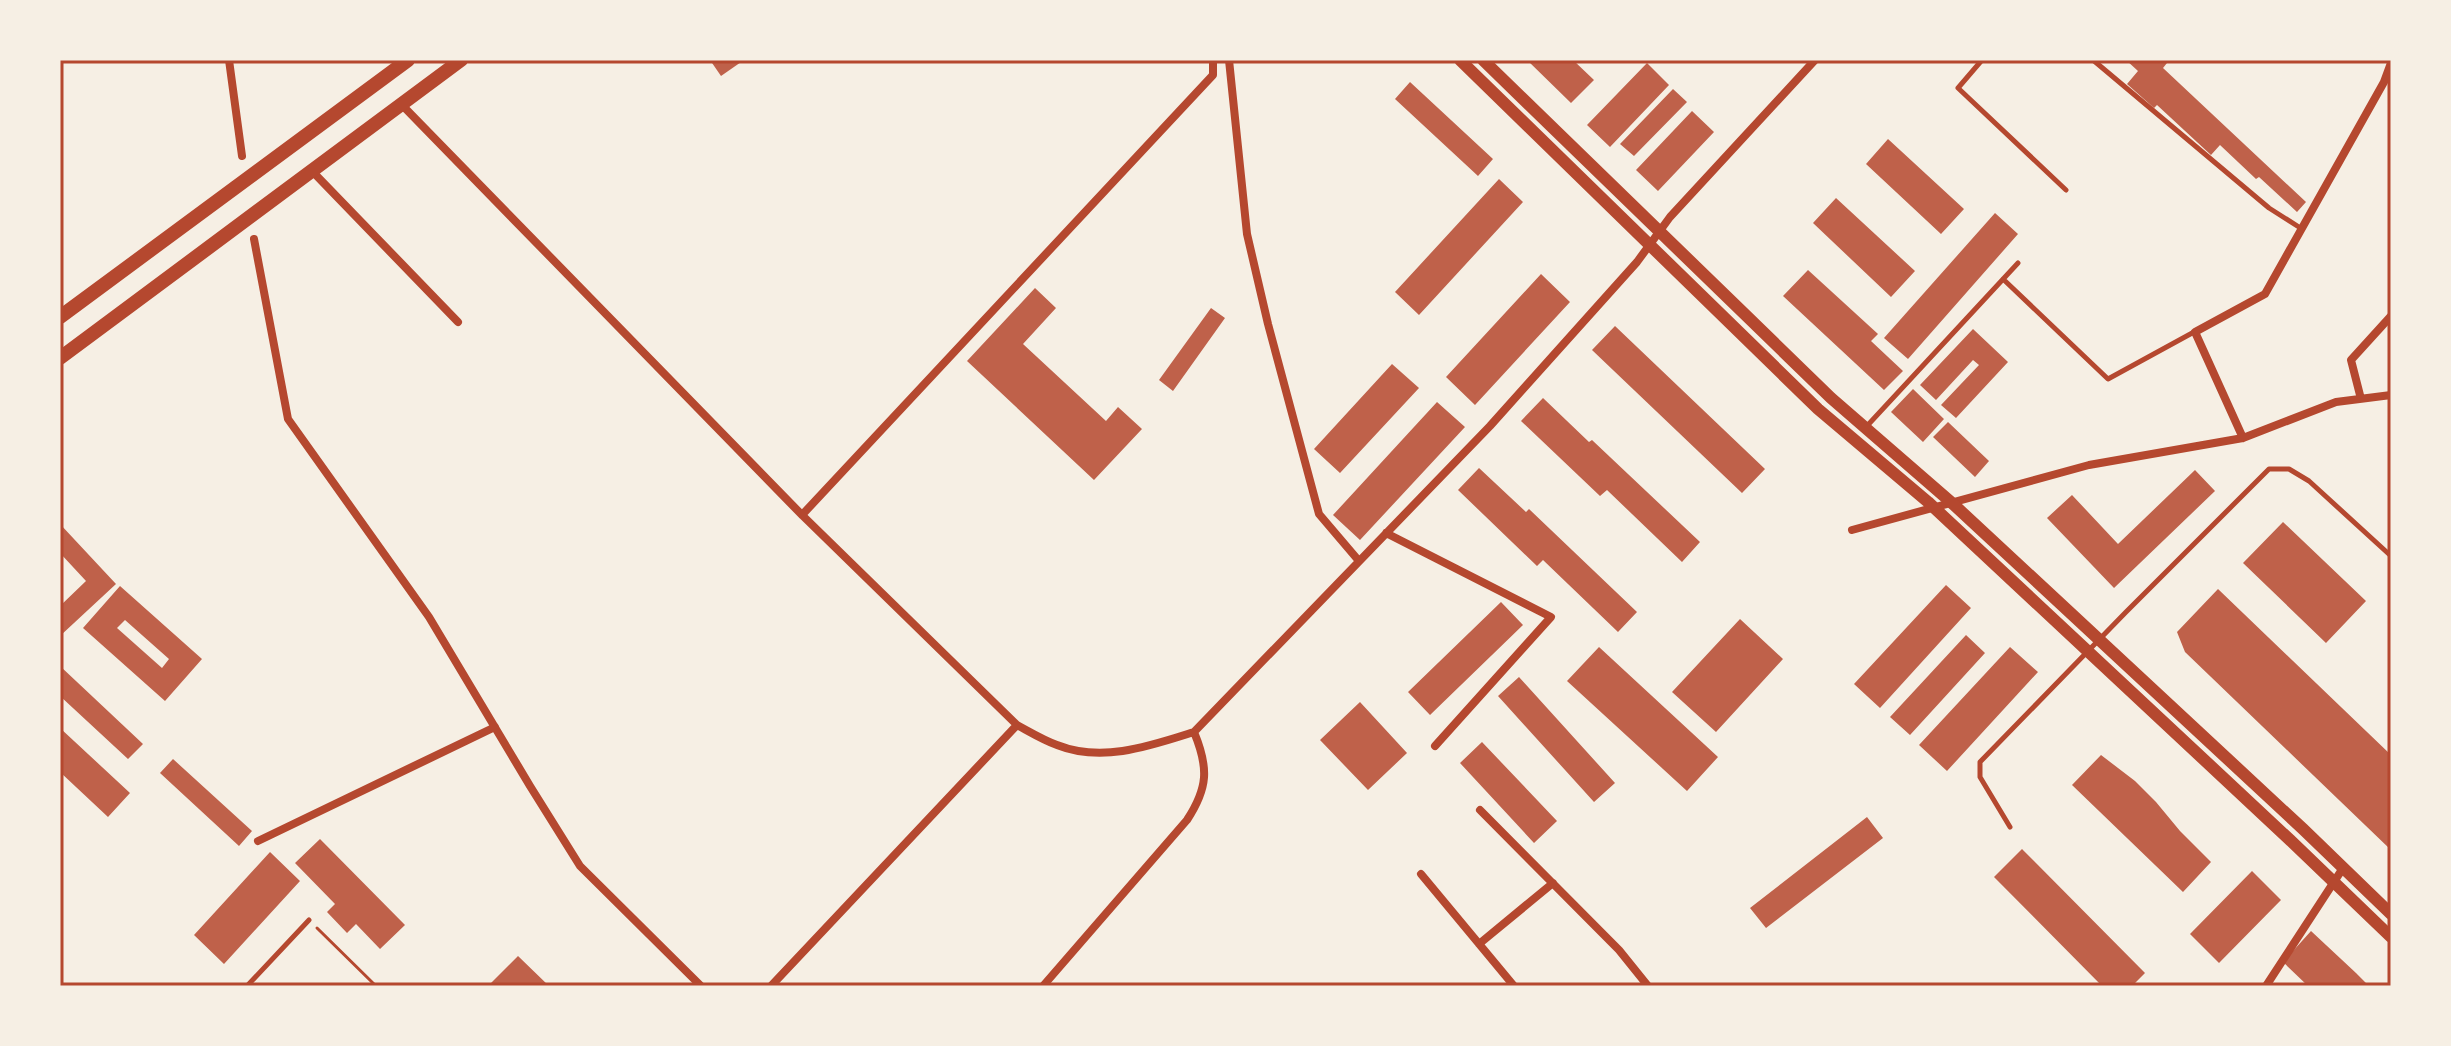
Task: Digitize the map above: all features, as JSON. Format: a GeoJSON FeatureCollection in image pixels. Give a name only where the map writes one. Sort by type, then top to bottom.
{"type":"FeatureCollection","features":[{"type":"Feature","properties":{"kind":"main road"},"geometry":{"type":"LineString","coordinates":[[60,317],[408,60]]}},
{"type":"Feature","properties":{"kind":"main road"},"geometry":{"type":"LineString","coordinates":[[60,358],[461,60]]}},
{"type":"Feature","properties":{"kind":"street"},"geometry":{"type":"LineString","coordinates":[[229,60],[242,156]]}},
{"type":"Feature","properties":{"kind":"street"},"geometry":{"type":"LineString","coordinates":[[802,515],[1213,75],[1213,60]]}},
{"type":"Feature","properties":{"kind":"street"},"geometry":{"type":"LineString","coordinates":[[1229,60],[1247,234],[1268,324],[1319,514],[1359,561]]}},
{"type":"Feature","properties":{"kind":"street"},"geometry":{"type":"LineString","coordinates":[[1460,60],[1818,409],[1934,508],[2391,937]]}},
{"type":"Feature","properties":{"kind":"street"},"geometry":{"type":"LineString","coordinates":[[1483,60],[1831,398],[1952,503],[2100,639],[2391,914]]}},
{"type":"Feature","properties":{"kind":"street"},"geometry":{"type":"LineString","coordinates":[[402,105],[802,515],[1017,725],[1058,746],[1104,754],[1151,746],[1194,732],[1490,426],[1637,262],[1659,231],[1815,60]]}},
{"type":"Feature","properties":{"kind":"street"},"geometry":{"type":"LineString","coordinates":[[2243,438],[2195,332],[2265,294],[2384,82],[2391,63]]}},
{"type":"Feature","properties":{"kind":"street"},"geometry":{"type":"LineString","coordinates":[[312,171],[458,322]]}},
{"type":"Feature","properties":{"kind":"street"},"geometry":{"type":"LineString","coordinates":[[254,239],[288,419],[429,617],[580,866],[701,986]]}},
{"type":"Feature","properties":{"kind":"street"},"geometry":{"type":"LineString","coordinates":[[2361,399],[2351,360],[2391,316]]}},
{"type":"Feature","properties":{"kind":"street"},"geometry":{"type":"LineString","coordinates":[[1852,530],[2089,465],[2243,438],[2336,402],[2391,395]]}},
{"type":"Feature","properties":{"kind":"street"},"geometry":{"type":"LineString","coordinates":[[1386,533],[1551,617],[1435,746]]}},
{"type":"Feature","properties":{"kind":"street"},"geometry":{"type":"LineString","coordinates":[[771,986],[1017,725]]}},
{"type":"Feature","properties":{"kind":"street"},"geometry":{"type":"LineString","coordinates":[[258,841],[495,727]]}},
{"type":"Feature","properties":{"kind":"street"},"geometry":{"type":"LineString","coordinates":[[1043,986],[1187,820],[1200,800],[1205,777],[1203,754],[1194,732]]}},
{"type":"Feature","properties":{"kind":"street"},"geometry":{"type":"LineString","coordinates":[[1480,810],[1619,950],[1648,986]]}},
{"type":"Feature","properties":{"kind":"street"},"geometry":{"type":"LineString","coordinates":[[2266,986],[2343,868]]}},
{"type":"Feature","properties":{"kind":"street"},"geometry":{"type":"LineString","coordinates":[[1421,874],[1514,986]]}},
{"type":"Feature","properties":{"kind":"street"},"geometry":{"type":"LineString","coordinates":[[1479,944],[1553,883]]}},
{"type":"Feature","properties":{"kind":"lane"},"geometry":{"type":"LineString","coordinates":[[1982,60],[1958,88],[2066,190]]}},
{"type":"Feature","properties":{"kind":"lane"},"geometry":{"type":"LineString","coordinates":[[2093,60],[2269,208],[2302,229]]}},
{"type":"Feature","properties":{"kind":"lane"},"geometry":{"type":"LineString","coordinates":[[1865,428],[2018,263]]}},
{"type":"Feature","properties":{"kind":"lane"},"geometry":{"type":"LineString","coordinates":[[2003,279],[2108,379],[2195,332]]}},
{"type":"Feature","properties":{"kind":"lane"},"geometry":{"type":"LineString","coordinates":[[2010,827],[1980,777],[1980,762],[2269,469],[2289,469],[2309,481],[2391,556]]}},
{"type":"Feature","properties":{"kind":"lane"},"geometry":{"type":"LineString","coordinates":[[247,986],[309,920]]}},
{"type":"Feature","properties":{"kind":"path"},"geometry":{"type":"LineString","coordinates":[[309,920],[376,986]]}},
{"type":"Feature","properties":{"kind":"building"},"geometry":{"type":"Polygon","coordinates":[[[710,60],[744,60],[721,76],[710,60]]]}},
{"type":"Feature","properties":{"kind":"building"},"geometry":{"type":"Polygon","coordinates":[[[1527,60],[1573,60],[1594,80],[1571,103],[1527,60]]]}},
{"type":"Feature","properties":{"kind":"building"},"geometry":{"type":"Polygon","coordinates":[[[2126,60],[2164,60],[2167,63],[2163,68],[2306,202],[2297,212],[2220,145],[2211,155],[2157,105],[2154,108],[2127,84],[2138,71],[2126,60]]]}},
{"type":"Feature","properties":{"kind":"building"},"geometry":{"type":"Polygon","coordinates":[[[1647,63],[1669,85],[1610,147],[1587,125],[1647,63]]]}},
{"type":"Feature","properties":{"kind":"building"},"geometry":{"type":"Polygon","coordinates":[[[1410,82],[1493,159],[1478,176],[1395,99],[1410,82]]]}},
{"type":"Feature","properties":{"kind":"building"},"geometry":{"type":"Polygon","coordinates":[[[1673,89],[1687,102],[1634,156],[1620,144],[1673,89]]]}},
{"type":"Feature","properties":{"kind":"building"},"geometry":{"type":"Polygon","coordinates":[[[1692,111],[1714,132],[1658,191],[1636,170],[1692,111]]]}},
{"type":"Feature","properties":{"kind":"building"},"geometry":{"type":"Polygon","coordinates":[[[1888,139],[1964,209],[1941,234],[1866,164],[1888,139]]]}},
{"type":"Feature","properties":{"kind":"building"},"geometry":{"type":"Polygon","coordinates":[[[1499,179],[1523,202],[1419,315],[1395,292],[1499,179]]]}},
{"type":"Feature","properties":{"kind":"building"},"geometry":{"type":"Polygon","coordinates":[[[1836,198],[1915,271],[1891,297],[1813,223],[1836,198]]]}},
{"type":"Feature","properties":{"kind":"building"},"geometry":{"type":"Polygon","coordinates":[[[1995,213],[2018,234],[1908,359],[1884,338],[1995,213]]]}},
{"type":"Feature","properties":{"kind":"building"},"geometry":{"type":"Polygon","coordinates":[[[1808,270],[1878,334],[1871,341],[1903,371],[1884,390],[1783,296],[1808,270]]]}},
{"type":"Feature","properties":{"kind":"building"},"geometry":{"type":"Polygon","coordinates":[[[1541,274],[1570,302],[1475,405],[1446,377],[1541,274]]]}},
{"type":"Feature","properties":{"kind":"building"},"geometry":{"type":"Polygon","coordinates":[[[1035,288],[1056,308],[1023,344],[1106,421],[1118,407],[1142,429],[1094,480],[967,361],[1035,288]]]}},
{"type":"Feature","properties":{"kind":"building"},"geometry":{"type":"Polygon","coordinates":[[[1211,308],[1225,318],[1173,391],[1159,380],[1211,308]]]}},
{"type":"Feature","properties":{"kind":"building"},"geometry":{"type":"Polygon","coordinates":[[[1615,326],[1765,469],[1742,493],[1592,350],[1615,326]]]}},
{"type":"Feature","properties":{"kind":"building"},"geometry":{"type":"Polygon","coordinates":[[[1973,329],[2008,362],[1956,418],[1941,405],[1979,365],[1973,360],[1936,400],[1920,385],[1973,329]]]}},
{"type":"Feature","properties":{"kind":"building"},"geometry":{"type":"Polygon","coordinates":[[[1392,364],[1419,388],[1340,473],[1314,449],[1392,364]]]}},
{"type":"Feature","properties":{"kind":"building"},"geometry":{"type":"Polygon","coordinates":[[[1913,389],[1944,419],[1923,442],[1891,412],[1913,389]]]}},
{"type":"Feature","properties":{"kind":"building"},"geometry":{"type":"Polygon","coordinates":[[[1543,398],[1700,542],[1682,562],[1607,490],[1600,496],[1521,421],[1543,398]]]}},
{"type":"Feature","properties":{"kind":"building"},"geometry":{"type":"Polygon","coordinates":[[[1437,402],[1465,427],[1360,540],[1333,515],[1437,402]]]}},
{"type":"Feature","properties":{"kind":"building"},"geometry":{"type":"Polygon","coordinates":[[[1948,422],[1989,461],[1975,477],[1933,437],[1948,422]]]}},
{"type":"Feature","properties":{"kind":"building"},"geometry":{"type":"Polygon","coordinates":[[[1479,468],[1526,512],[1529,509],[1637,612],[1618,632],[1543,560],[1537,566],[1458,490],[1479,468]]]}},
{"type":"Feature","properties":{"kind":"building"},"geometry":{"type":"Polygon","coordinates":[[[2195,470],[2215,491],[2114,588],[2047,518],[2072,495],[2118,544],[2195,470]]]}},
{"type":"Feature","properties":{"kind":"building"},"geometry":{"type":"Polygon","coordinates":[[[2283,522],[2366,601],[2326,643],[2243,563],[2283,522]]]}},
{"type":"Feature","properties":{"kind":"building"},"geometry":{"type":"Polygon","coordinates":[[[60,524],[116,584],[60,636],[60,606],[86,581],[60,553],[60,524]]]}},
{"type":"Feature","properties":{"kind":"building"},"geometry":{"type":"Polygon","coordinates":[[[1946,585],[1971,608],[1880,708],[1854,684],[1946,585]]]}},
{"type":"Feature","properties":{"kind":"building"},"geometry":{"type":"Polygon","coordinates":[[[120,586],[202,659],[165,701],[83,628],[120,586]],[[125,620],[117,628],[162,668],[169,659],[125,620]]]}},
{"type":"Feature","properties":{"kind":"building"},"geometry":{"type":"Polygon","coordinates":[[[2218,589],[2391,755],[2391,850],[2185,652],[2177,632],[2218,589]]]}},
{"type":"Feature","properties":{"kind":"building"},"geometry":{"type":"Polygon","coordinates":[[[1501,602],[1523,625],[1430,715],[1408,692],[1501,602]]]}},
{"type":"Feature","properties":{"kind":"building"},"geometry":{"type":"Polygon","coordinates":[[[1740,619],[1783,659],[1716,732],[1672,692],[1740,619]]]}},
{"type":"Feature","properties":{"kind":"building"},"geometry":{"type":"Polygon","coordinates":[[[1966,635],[1985,653],[1910,735],[1890,717],[1966,635]]]}},
{"type":"Feature","properties":{"kind":"building"},"geometry":{"type":"Polygon","coordinates":[[[1599,647],[1718,757],[1687,791],[1567,681],[1599,647]]]}},
{"type":"Feature","properties":{"kind":"building"},"geometry":{"type":"Polygon","coordinates":[[[2010,647],[2038,672],[1947,771],[1919,745],[2010,647]]]}},
{"type":"Feature","properties":{"kind":"building"},"geometry":{"type":"Polygon","coordinates":[[[60,666],[143,744],[128,759],[60,696],[60,666]]]}},
{"type":"Feature","properties":{"kind":"building"},"geometry":{"type":"Polygon","coordinates":[[[1519,677],[1615,783],[1594,802],[1498,696],[1519,677]]]}},
{"type":"Feature","properties":{"kind":"building"},"geometry":{"type":"Polygon","coordinates":[[[1360,702],[1407,753],[1368,790],[1320,740],[1360,702]]]}},
{"type":"Feature","properties":{"kind":"building"},"geometry":{"type":"Polygon","coordinates":[[[60,728],[130,793],[108,817],[60,772],[60,728]]]}},
{"type":"Feature","properties":{"kind":"building"},"geometry":{"type":"Polygon","coordinates":[[[1482,742],[1557,821],[1534,843],[1460,763],[1482,742]]]}},
{"type":"Feature","properties":{"kind":"building"},"geometry":{"type":"Polygon","coordinates":[[[2101,755],[2135,781],[2211,862],[2183,892],[2072,785],[2101,755]]]}},
{"type":"Feature","properties":{"kind":"building"},"geometry":{"type":"Polygon","coordinates":[[[173,759],[252,831],[239,846],[160,773],[173,759]]]}},
{"type":"Feature","properties":{"kind":"building"},"geometry":{"type":"Polygon","coordinates":[[[1867,817],[1883,838],[1766,928],[1750,908],[1867,817]]]}},
{"type":"Feature","properties":{"kind":"building"},"geometry":{"type":"Polygon","coordinates":[[[320,839],[405,925],[380,949],[356,924],[347,933],[327,912],[335,904],[295,863],[320,839]]]}},
{"type":"Feature","properties":{"kind":"building"},"geometry":{"type":"Polygon","coordinates":[[[2022,849],[2145,973],[2132,986],[2102,986],[1994,877],[2022,849]]]}},
{"type":"Feature","properties":{"kind":"building"},"geometry":{"type":"Polygon","coordinates":[[[270,852],[300,881],[224,964],[194,935],[270,852]]]}},
{"type":"Feature","properties":{"kind":"building"},"geometry":{"type":"Polygon","coordinates":[[[2252,871],[2281,900],[2219,963],[2190,934],[2252,871]]]}},
{"type":"Feature","properties":{"kind":"building"},"geometry":{"type":"Polygon","coordinates":[[[2311,931],[2369,986],[2308,986],[2283,962],[2311,931]]]}},
{"type":"Feature","properties":{"kind":"building"},"geometry":{"type":"Polygon","coordinates":[[[518,956],[549,986],[488,986],[518,956]]]}}]}
